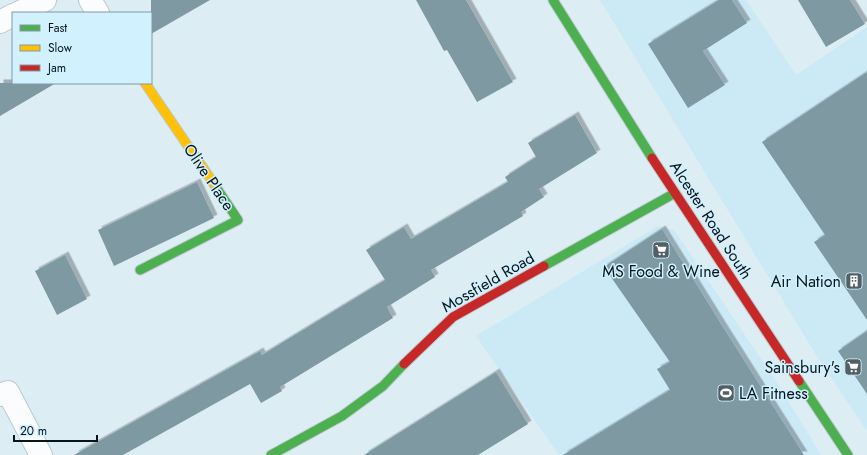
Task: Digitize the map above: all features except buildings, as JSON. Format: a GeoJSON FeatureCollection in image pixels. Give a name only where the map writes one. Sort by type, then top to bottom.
{"type":"FeatureCollection","features":[{"type":"Feature","properties":{"kind":"main road","name":"Alcester Road South"},"geometry":{"type":"LineString","coordinates":[[553,0],[675,193],[848,455]]}},
{"type":"Feature","properties":{"kind":"main road","name":"Olive Place"},"geometry":{"type":"LineString","coordinates":[[140,270],[238,220],[147,84]]}},
{"type":"Feature","properties":{"kind":"main road","name":"Mossfield Road"},"geometry":{"type":"LineString","coordinates":[[271,455],[342,416],[383,386],[418,349],[453,317],[675,193]]}},
{"type":"Feature","properties":{"kind":"street"},"geometry":{"type":"LineString","coordinates":[[20,12],[45,0]]}},
{"type":"Feature","properties":{"kind":"street"},"geometry":{"type":"LineString","coordinates":[[90,0],[97,12]]}},
{"type":"Feature","properties":{"kind":"street"},"geometry":{"type":"LineString","coordinates":[[0,22],[12,16]]}},
{"type":"Feature","properties":{"kind":"street"},"geometry":{"type":"LineString","coordinates":[[0,395],[8,392],[41,455]]}},
{"type":"Feature","properties":{"kind":"shaded area"},"geometry":{"type":"Polygon","coordinates":[[[600,0],[746,0],[796,75],[867,27],[867,431],[818,358],[600,0]]]}},
{"type":"Feature","properties":{"kind":"shaded area"},"geometry":{"type":"Polygon","coordinates":[[[658,226],[674,230],[776,381],[821,455],[559,455],[476,336],[658,226]]]}},
{"type":"Feature","properties":{"kind":"traffic: fast"},"geometry":{"type":"LineString","coordinates":[[553,0],[652,158]]}},
{"type":"Feature","properties":{"kind":"traffic: fast"},"geometry":{"type":"LineString","coordinates":[[140,270],[238,220],[214,184]]}},
{"type":"Feature","properties":{"kind":"traffic: fast"},"geometry":{"type":"LineString","coordinates":[[544,266],[675,193]]}},
{"type":"Feature","properties":{"kind":"traffic: fast"},"geometry":{"type":"LineString","coordinates":[[271,455],[342,416],[383,386],[404,364]]}},
{"type":"Feature","properties":{"kind":"traffic: fast"},"geometry":{"type":"LineString","coordinates":[[799,381],[848,455]]}},
{"type":"Feature","properties":{"kind":"traffic: slow"},"geometry":{"type":"LineString","coordinates":[[146,84],[214,184]]}},
{"type":"Feature","properties":{"kind":"traffic: jam"},"geometry":{"type":"LineString","coordinates":[[652,158],[799,381]]}},
{"type":"Feature","properties":{"kind":"traffic: jam"},"geometry":{"type":"LineString","coordinates":[[404,364],[453,317],[544,266]]}},
{"type":"Feature","properties":{"kind":"place","name":"MS Food & Wine"},"geometry":{"type":"Point","coordinates":[661,250]}},
{"type":"Feature","properties":{"kind":"place","name":"Air Nation"},"geometry":{"type":"Point","coordinates":[854,281]}},
{"type":"Feature","properties":{"kind":"place","name":"Sainsbury's"},"geometry":{"type":"Point","coordinates":[853,367]}},
{"type":"Feature","properties":{"kind":"place","name":"LA Fitness"},"geometry":{"type":"Point","coordinates":[726,393]}}]}
